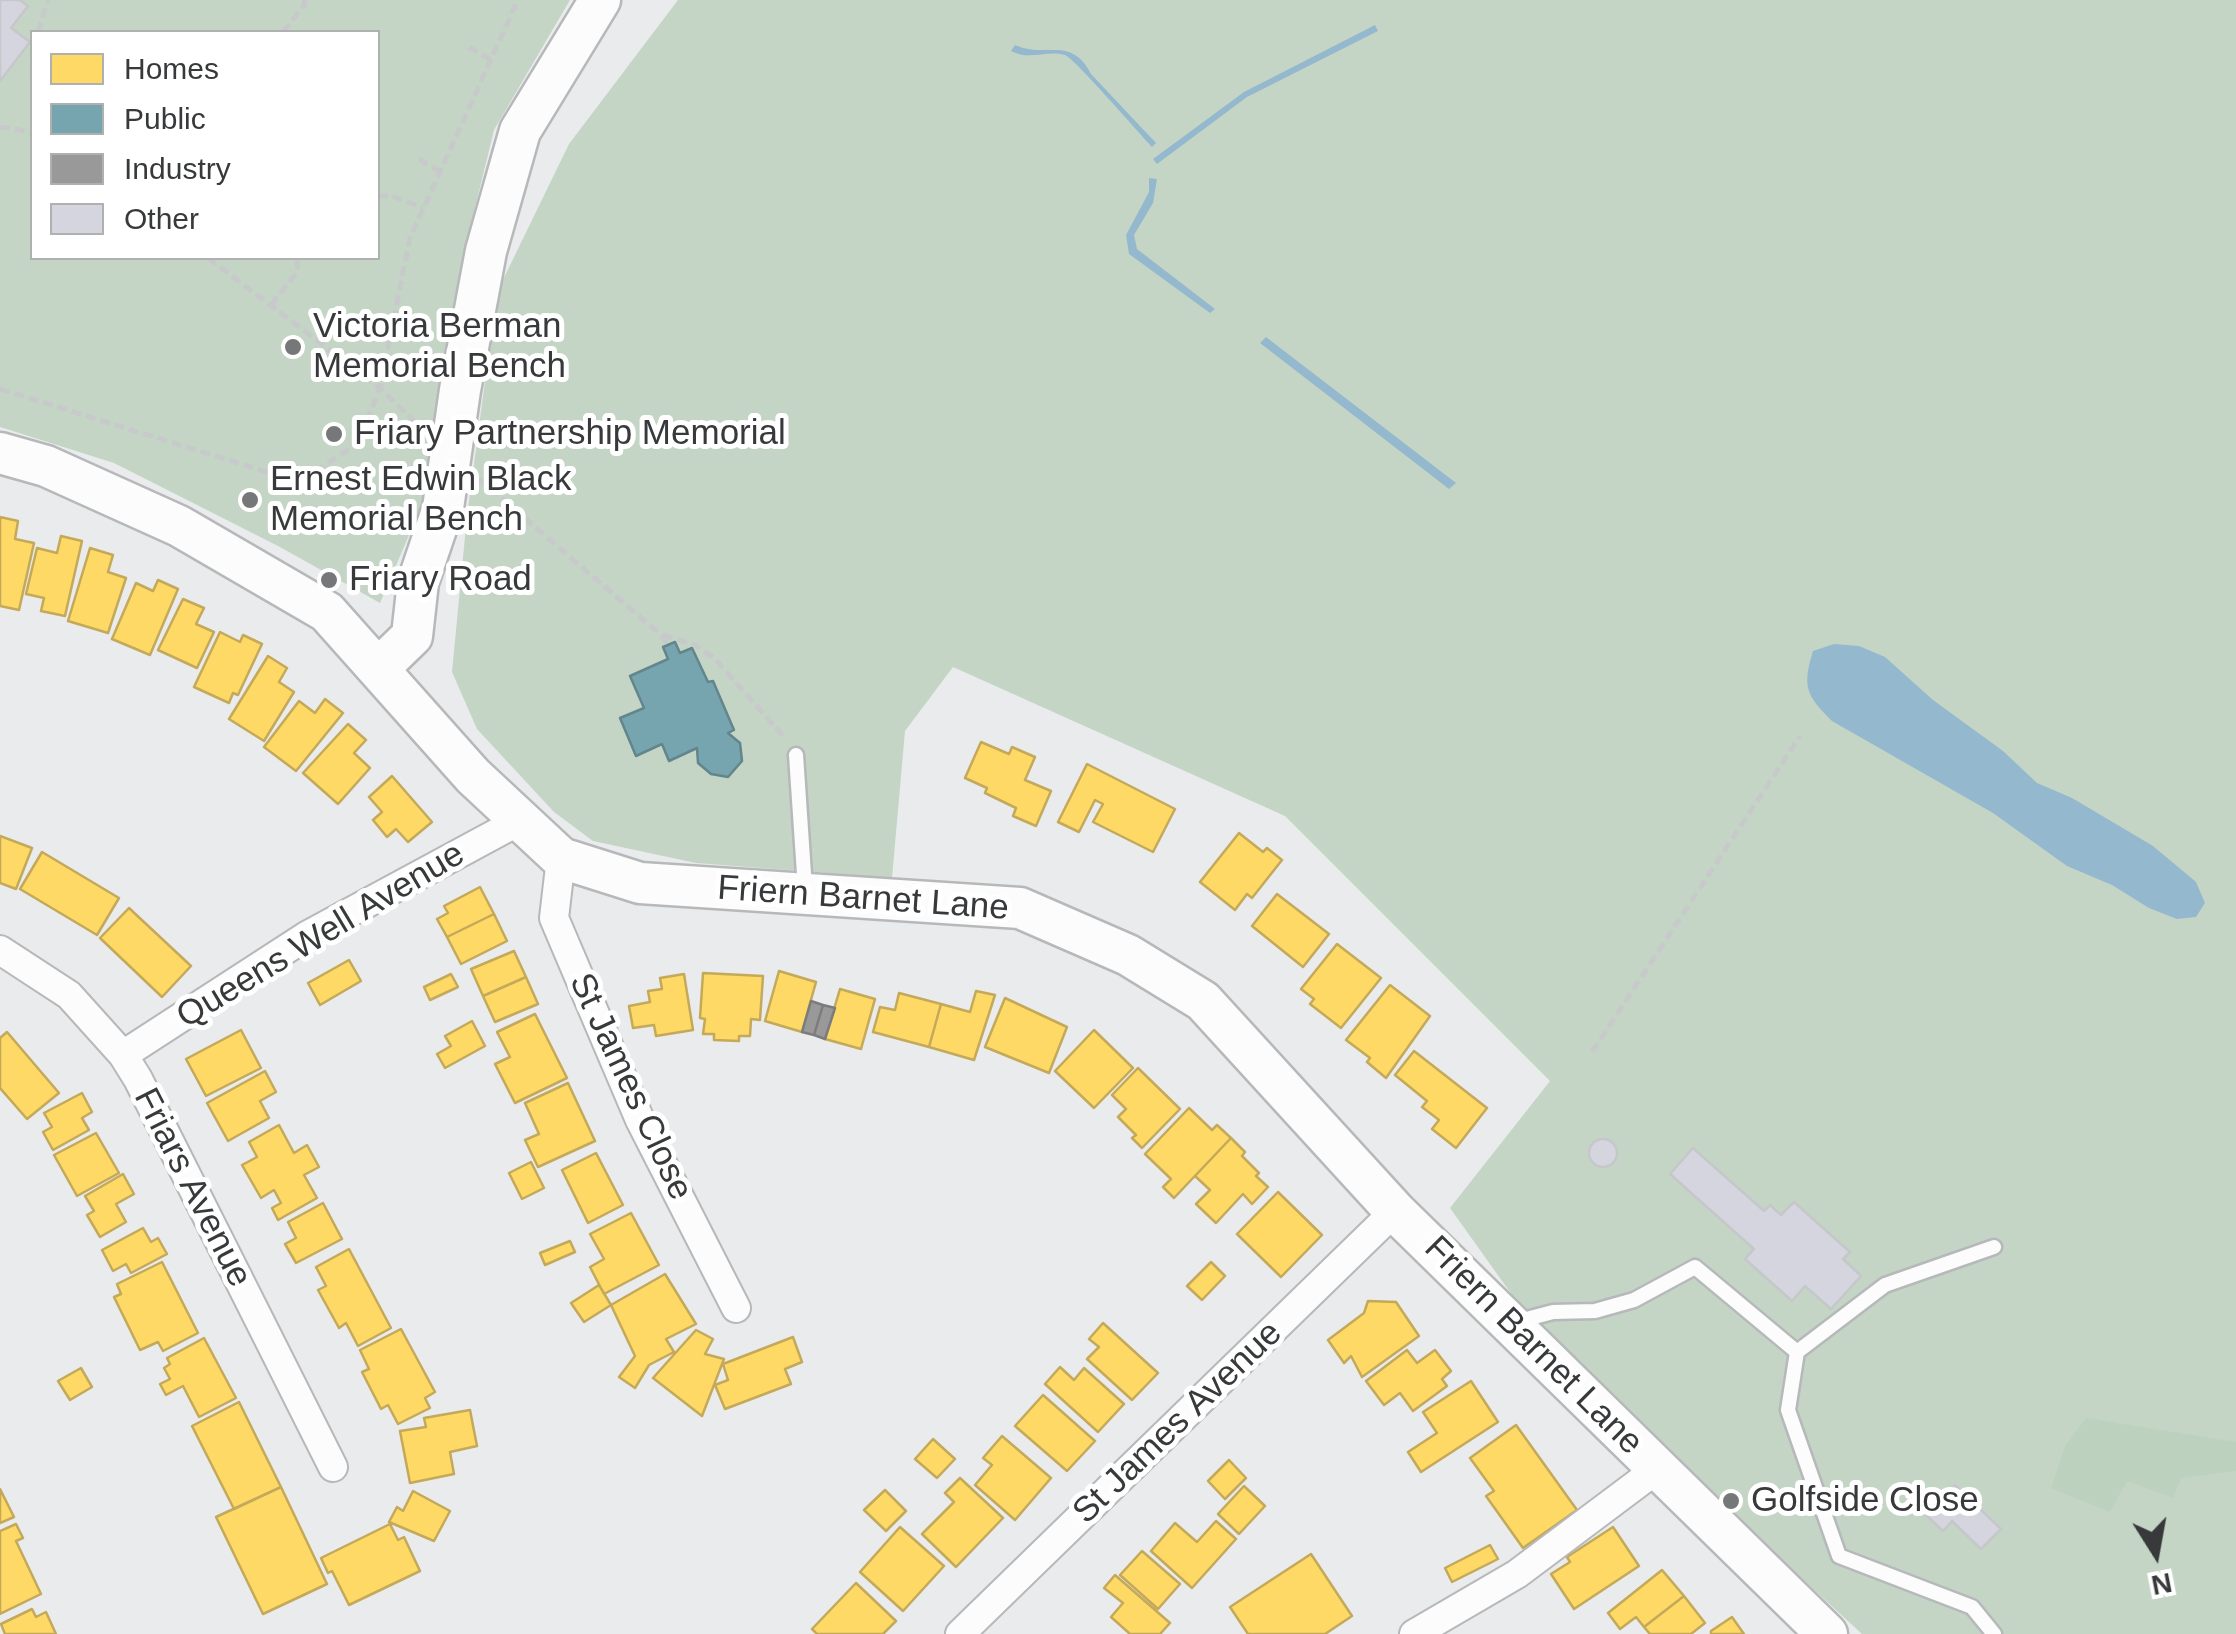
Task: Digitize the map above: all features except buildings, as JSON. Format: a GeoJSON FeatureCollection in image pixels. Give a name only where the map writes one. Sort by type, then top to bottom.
{"type":"FeatureCollection","features":[{"type":"Feature","properties":{"kind":"main road"},"geometry":{"type":"LineString","coordinates":[[379,668],[412,636],[418,582],[443,508],[486,250],[520,131],[600,0]]}},
{"type":"Feature","properties":{"kind":"main road","name":"Friern Barnet Lane"},"geometry":{"type":"LineString","coordinates":[[0,453],[46,466],[179,526],[327,612],[474,776],[560,858],[640,883],[1020,908],[1128,955],[1203,1001],[1396,1211],[1827,1634]]}},
{"type":"Feature","properties":{"kind":"street","name":"Queens Well Avenue"},"geometry":{"type":"LineString","coordinates":[[123,1055],[308,935],[521,820]]}},
{"type":"Feature","properties":{"kind":"street","name":"St James Close"},"geometry":{"type":"LineString","coordinates":[[560,858],[554,918],[640,1120],[736,1308]]}},
{"type":"Feature","properties":{"kind":"street","name":"Friars Avenue"},"geometry":{"type":"LineString","coordinates":[[0,950],[69,995],[123,1055],[333,1468]]}},
{"type":"Feature","properties":{"kind":"street","name":"St James Avenue"},"geometry":{"type":"LineString","coordinates":[[960,1634],[1396,1211]]}},
{"type":"Feature","properties":{"kind":"street"},"geometry":{"type":"LineString","coordinates":[[1414,1634],[1517,1574],[1657,1469]]}},
{"type":"Feature","properties":{"kind":"lane"},"geometry":{"type":"LineString","coordinates":[[796,755],[805,894]]}},
{"type":"Feature","properties":{"kind":"lane"},"geometry":{"type":"LineString","coordinates":[[1994,1247],[1885,1284],[1797,1352],[1788,1410],[1839,1556],[1972,1607],[1994,1634]]}},
{"type":"Feature","properties":{"kind":"lane"},"geometry":{"type":"LineString","coordinates":[[1510,1324],[1553,1312],[1595,1311],[1634,1300],[1694,1267],[1797,1352]]}},
{"type":"Feature","properties":{"kind":"path"},"geometry":{"type":"LineString","coordinates":[[39,30],[48,0]]}},
{"type":"Feature","properties":{"kind":"path"},"geometry":{"type":"LineString","coordinates":[[0,389],[280,476],[306,477],[357,444],[380,388],[410,238],[518,0]]}},
{"type":"Feature","properties":{"kind":"path"},"geometry":{"type":"LineString","coordinates":[[284,30],[306,2]]}},
{"type":"Feature","properties":{"kind":"path"},"geometry":{"type":"LineString","coordinates":[[468,47],[491,60]]}},
{"type":"Feature","properties":{"kind":"path"},"geometry":{"type":"LineString","coordinates":[[0,127],[30,132]]}},
{"type":"Feature","properties":{"kind":"path"},"geometry":{"type":"LineString","coordinates":[[420,159],[440,172]]}},
{"type":"Feature","properties":{"kind":"path"},"geometry":{"type":"LineString","coordinates":[[380,197],[390,195],[424,208]]}},
{"type":"Feature","properties":{"kind":"path"},"geometry":{"type":"LineString","coordinates":[[214,260],[380,388],[660,634],[668,646]]}},
{"type":"Feature","properties":{"kind":"path"},"geometry":{"type":"LineString","coordinates":[[271,305],[298,272],[298,260]]}},
{"type":"Feature","properties":{"kind":"path"},"geometry":{"type":"LineString","coordinates":[[660,634],[695,644],[715,659],[796,755]]}},
{"type":"Feature","properties":{"kind":"path"},"geometry":{"type":"LineString","coordinates":[[1592,1052],[1800,736]]}},
{"type":"Feature","properties":{"kind":"green space"},"geometry":{"type":"Polygon","coordinates":[[[0,0],[570,0],[494,130],[461,265],[421,507],[380,603],[114,463],[0,427],[0,0]]]}},
{"type":"Feature","properties":{"kind":"green space"},"geometry":{"type":"Polygon","coordinates":[[[678,0],[2236,0],[2236,1634],[1862,1634],[1547,1344],[1450,1208],[1550,1081],[1285,816],[953,667],[905,731],[892,878],[696,863],[593,841],[554,812],[477,729],[452,672],[467,516],[497,292],[569,144],[678,0]]]}},
{"type":"Feature","properties":{"kind":"green space"},"geometry":{"type":"Polygon","coordinates":[[[2086,1418],[2236,1442],[2236,1471],[2181,1478],[2173,1498],[2127,1481],[2110,1512],[2051,1488],[2065,1446],[2086,1418]]]}},
{"type":"Feature","properties":{"kind":"water"},"geometry":{"type":"Polygon","coordinates":[[[1375,25],[1378,31],[1247,97],[1157,164],[1153,159],[1244,92],[1375,25]]]}},
{"type":"Feature","properties":{"kind":"water"},"geometry":{"type":"Polygon","coordinates":[[[1015,45],[1075,55],[1156,143],[1152,147],[1071,59],[1065,55],[1018,54],[1011,51],[1015,45]]]}},
{"type":"Feature","properties":{"kind":"water"},"geometry":{"type":"Polygon","coordinates":[[[1149,178],[1157,179],[1153,203],[1134,235],[1137,249],[1215,309],[1210,313],[1129,254],[1126,235],[1149,192],[1149,178]]]}},
{"type":"Feature","properties":{"kind":"water"},"geometry":{"type":"Polygon","coordinates":[[[1266,337],[1456,483],[1449,489],[1260,343],[1266,337]]]}},
{"type":"Feature","properties":{"kind":"water"},"geometry":{"type":"Polygon","coordinates":[[[1834,644],[1859,646],[1885,657],[2037,783],[2072,798],[2153,846],[2196,882],[2205,903],[2196,917],[2177,919],[2149,908],[2112,885],[2067,866],[1993,813],[1832,721],[1812,697],[1807,682],[1813,651],[1834,644]]]}},
{"type":"Feature","properties":{"kind":"place","name":"Victoria Berman Memorial Bench"},"geometry":{"type":"Point","coordinates":[293,347]}},
{"type":"Feature","properties":{"kind":"place","name":"Friary Partnership Memorial"},"geometry":{"type":"Point","coordinates":[334,434]}},
{"type":"Feature","properties":{"kind":"place","name":"Ernest Edwin Black Memorial Bench"},"geometry":{"type":"Point","coordinates":[250,500]}},
{"type":"Feature","properties":{"kind":"place","name":"Friary Road"},"geometry":{"type":"Point","coordinates":[329,580]}},
{"type":"Feature","properties":{"kind":"place","name":"Golfside Close"},"geometry":{"type":"Point","coordinates":[1731,1501]}}]}
